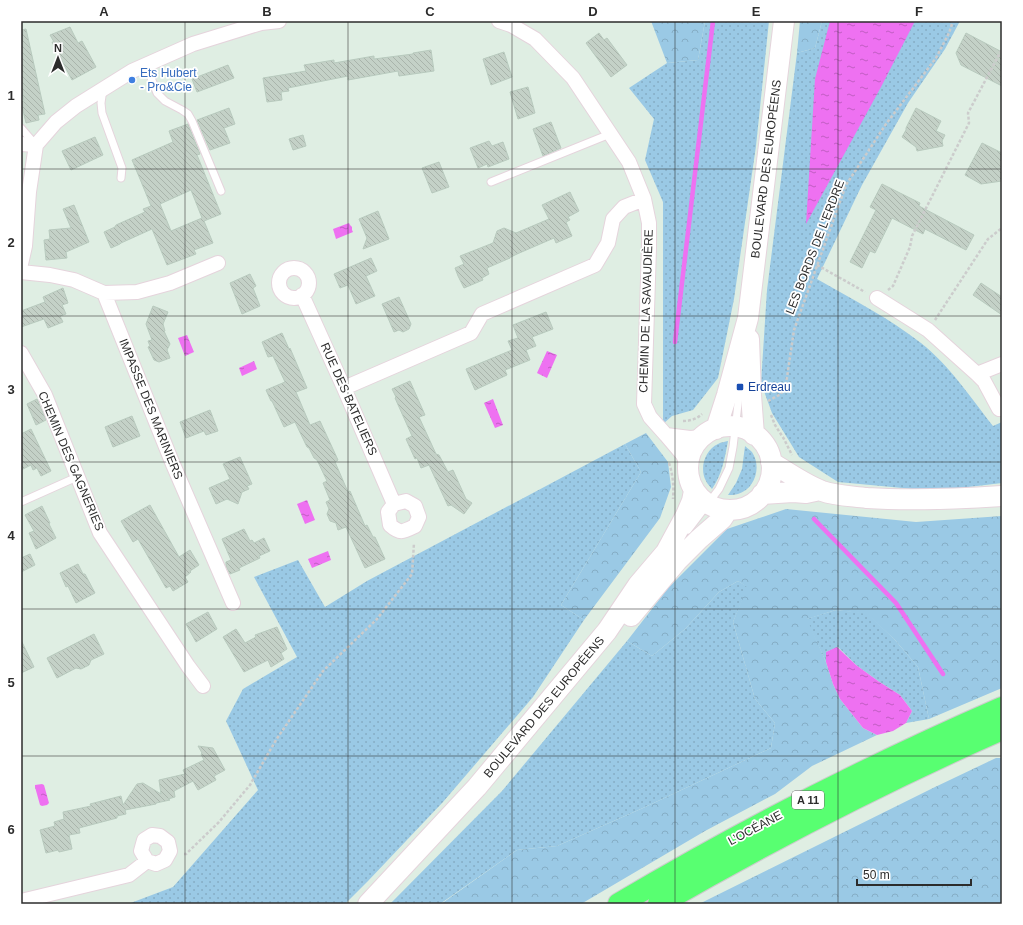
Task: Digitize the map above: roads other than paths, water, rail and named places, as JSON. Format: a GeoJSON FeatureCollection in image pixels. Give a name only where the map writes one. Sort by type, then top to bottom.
{"type":"FeatureCollection","features":[{"type":"Feature","properties":{"kind":"highway","name":"L’OCÉANE"},"geometry":{"type":"LineString","coordinates":[[619,904],[794,807],[877,766],[1002,708]]}},
{"type":"Feature","properties":{"kind":"highway","name":"L’OCÉANE"},"geometry":{"type":"LineString","coordinates":[[659,904],[771,841],[902,775],[1002,730]]}},
{"type":"Feature","properties":{"kind":"main road","name":"BOULEVARD DES EUROPÉENS"},"geometry":{"type":"LineString","coordinates":[[688,466],[692,451],[718,431],[748,318],[784,21]]}},
{"type":"Feature","properties":{"kind":"main road","name":"BOULEVARD DES EUROPÉENS"},"geometry":{"type":"LineString","coordinates":[[748,318],[754,435]]}},
{"type":"Feature","properties":{"kind":"main road"},"geometry":{"type":"LineString","coordinates":[[688,466],[691,482],[701,498],[717,508],[728,510],[738,509],[747,507],[756,502],[767,488],[772,472],[769,454],[765,446],[754,435],[744,429],[718,431]]}},
{"type":"Feature","properties":{"kind":"main road"},"geometry":{"type":"LineString","coordinates":[[771,462],[794,477],[820,490],[854,496],[915,500],[1002,496]]}},
{"type":"Feature","properties":{"kind":"main road"},"geometry":{"type":"LineString","coordinates":[[762,494],[793,492],[806,493],[820,490]]}},
{"type":"Feature","properties":{"kind":"main road","name":"BOULEVARD DES EUROPÉENS"},"geometry":{"type":"LineString","coordinates":[[368,904],[477,787],[607,631],[638,585],[666,552],[692,501],[701,498]]}},
{"type":"Feature","properties":{"kind":"main road","name":"BOULEVARD DES EUROPÉENS"},"geometry":{"type":"LineString","coordinates":[[377,904],[432,850],[540,728],[610,640],[677,561],[722,519],[728,510]]}},
{"type":"Feature","properties":{"kind":"street"},"geometry":{"type":"LineString","coordinates":[[21,264],[25,246],[28,192],[36,145],[56,122],[76,106],[132,71],[194,44],[261,23],[279,21]]}},
{"type":"Feature","properties":{"kind":"street","name":"CHEMIN DE LA SAVAUDIÈRE"},"geometry":{"type":"LineString","coordinates":[[499,21],[511,25],[535,39],[573,78],[629,162],[644,199],[649,223],[644,404],[650,417],[666,435],[678,442],[718,431]]}},
{"type":"Feature","properties":{"kind":"street"},"geometry":{"type":"LineString","coordinates":[[21,144],[36,145]]}},
{"type":"Feature","properties":{"kind":"street"},"geometry":{"type":"LineString","coordinates":[[344,388],[471,333],[482,314],[595,265],[608,243],[613,219],[624,207],[644,199]]}},
{"type":"Feature","properties":{"kind":"street"},"geometry":{"type":"LineString","coordinates":[[21,272],[50,275],[74,280],[104,293],[137,292],[170,283],[218,263]]}},
{"type":"Feature","properties":{"kind":"street","name":"IMPASSE DES MARINIERS"},"geometry":{"type":"LineString","coordinates":[[104,293],[172,462],[233,603]]}},
{"type":"Feature","properties":{"kind":"street","name":"RUE DES BATELIERS"},"geometry":{"type":"LineString","coordinates":[[302,295],[394,504]]}},
{"type":"Feature","properties":{"kind":"street"},"geometry":{"type":"LineString","coordinates":[[877,298],[928,330],[977,374],[984,381],[1000,409]]}},
{"type":"Feature","properties":{"kind":"street","name":"CHEMIN DES GAGNERIES"},"geometry":{"type":"LineString","coordinates":[[21,353],[45,395],[100,533],[188,666],[203,686]]}},
{"type":"Feature","properties":{"kind":"street"},"geometry":{"type":"LineString","coordinates":[[977,374],[1002,364]]}},
{"type":"Feature","properties":{"kind":"street"},"geometry":{"type":"LineString","coordinates":[[678,442],[688,466]]}},
{"type":"Feature","properties":{"kind":"street"},"geometry":{"type":"LineString","coordinates":[[406,501],[415,506],[418,517],[415,526],[403,532],[396,530],[390,525],[388,512],[394,504],[406,501]]}},
{"type":"Feature","properties":{"kind":"street"},"geometry":{"type":"LineString","coordinates":[[152,835],[160,836],[168,842],[170,851],[165,860],[156,864],[147,861],[141,851],[144,840],[152,835]]}},
{"type":"Feature","properties":{"kind":"street"},"geometry":{"type":"LineString","coordinates":[[21,901],[129,875],[147,861]]}},
{"type":"Feature","properties":{"kind":"lane"},"geometry":{"type":"LineString","coordinates":[[146,65],[157,93],[165,101],[188,114],[221,191]]}},
{"type":"Feature","properties":{"kind":"lane"},"geometry":{"type":"LineString","coordinates":[[104,89],[101,103],[102,113],[122,168],[121,178]]}},
{"type":"Feature","properties":{"kind":"lane"},"geometry":{"type":"LineString","coordinates":[[21,128],[36,145]]}},
{"type":"Feature","properties":{"kind":"lane"},"geometry":{"type":"LineString","coordinates":[[491,182],[610,134]]}},
{"type":"Feature","properties":{"kind":"lane"},"geometry":{"type":"LineString","coordinates":[[372,904],[394,883],[453,820],[517,748],[581,671],[701,498],[719,489],[729,468],[733,447],[718,431],[742,370],[748,318]]}},
{"type":"Feature","properties":{"kind":"lane"},"geometry":{"type":"LineString","coordinates":[[21,502],[78,477]]}},
{"type":"Feature","properties":{"kind":"water"},"geometry":{"type":"Polygon","coordinates":[[[830,21],[915,21],[881,87],[806,224],[815,79],[830,21]]]}},
{"type":"Feature","properties":{"kind":"water"},"geometry":{"type":"Polygon","coordinates":[[[349,223],[353,232],[336,239],[333,229],[349,223]]]}},
{"type":"Feature","properties":{"kind":"water"},"geometry":{"type":"Polygon","coordinates":[[[187,335],[194,352],[185,356],[178,338],[187,335]]]}},
{"type":"Feature","properties":{"kind":"water"},"geometry":{"type":"Polygon","coordinates":[[[547,351],[557,355],[547,378],[537,373],[547,351]]]}},
{"type":"Feature","properties":{"kind":"water"},"geometry":{"type":"Polygon","coordinates":[[[254,361],[257,369],[242,376],[239,368],[254,361]]]}},
{"type":"Feature","properties":{"kind":"water"},"geometry":{"type":"Polygon","coordinates":[[[493,399],[503,425],[495,428],[484,403],[493,399]]]}},
{"type":"Feature","properties":{"kind":"water"},"geometry":{"type":"Polygon","coordinates":[[[307,500],[315,520],[305,524],[297,504],[307,500]]]}},
{"type":"Feature","properties":{"kind":"water"},"geometry":{"type":"Polygon","coordinates":[[[328,551],[331,560],[312,568],[308,559],[328,551]]]}},
{"type":"Feature","properties":{"kind":"water"},"geometry":{"type":"Polygon","coordinates":[[[837,647],[856,665],[900,695],[912,711],[906,723],[893,731],[877,735],[863,728],[840,699],[833,684],[826,662],[826,652],[837,647]]]}},
{"type":"Feature","properties":{"kind":"water"},"geometry":{"type":"Polygon","coordinates":[[[35,785],[44,785],[49,803],[42,806],[40,805],[35,785]]]}},
{"type":"Feature","properties":{"kind":"waterway"},"geometry":{"type":"LineString","coordinates":[[675,342],[713,21]]}},
{"type":"Feature","properties":{"kind":"waterway"},"geometry":{"type":"LineString","coordinates":[[814,519],[896,603],[943,674]]}},
{"type":"Feature","properties":{"kind":"place","name":"Ets Hubert - Pro&Cie"},"geometry":{"type":"Point","coordinates":[132,80]}},
{"type":"Feature","properties":{"kind":"place","name":"Erdreau"},"geometry":{"type":"Point","coordinates":[740,387]}}]}
